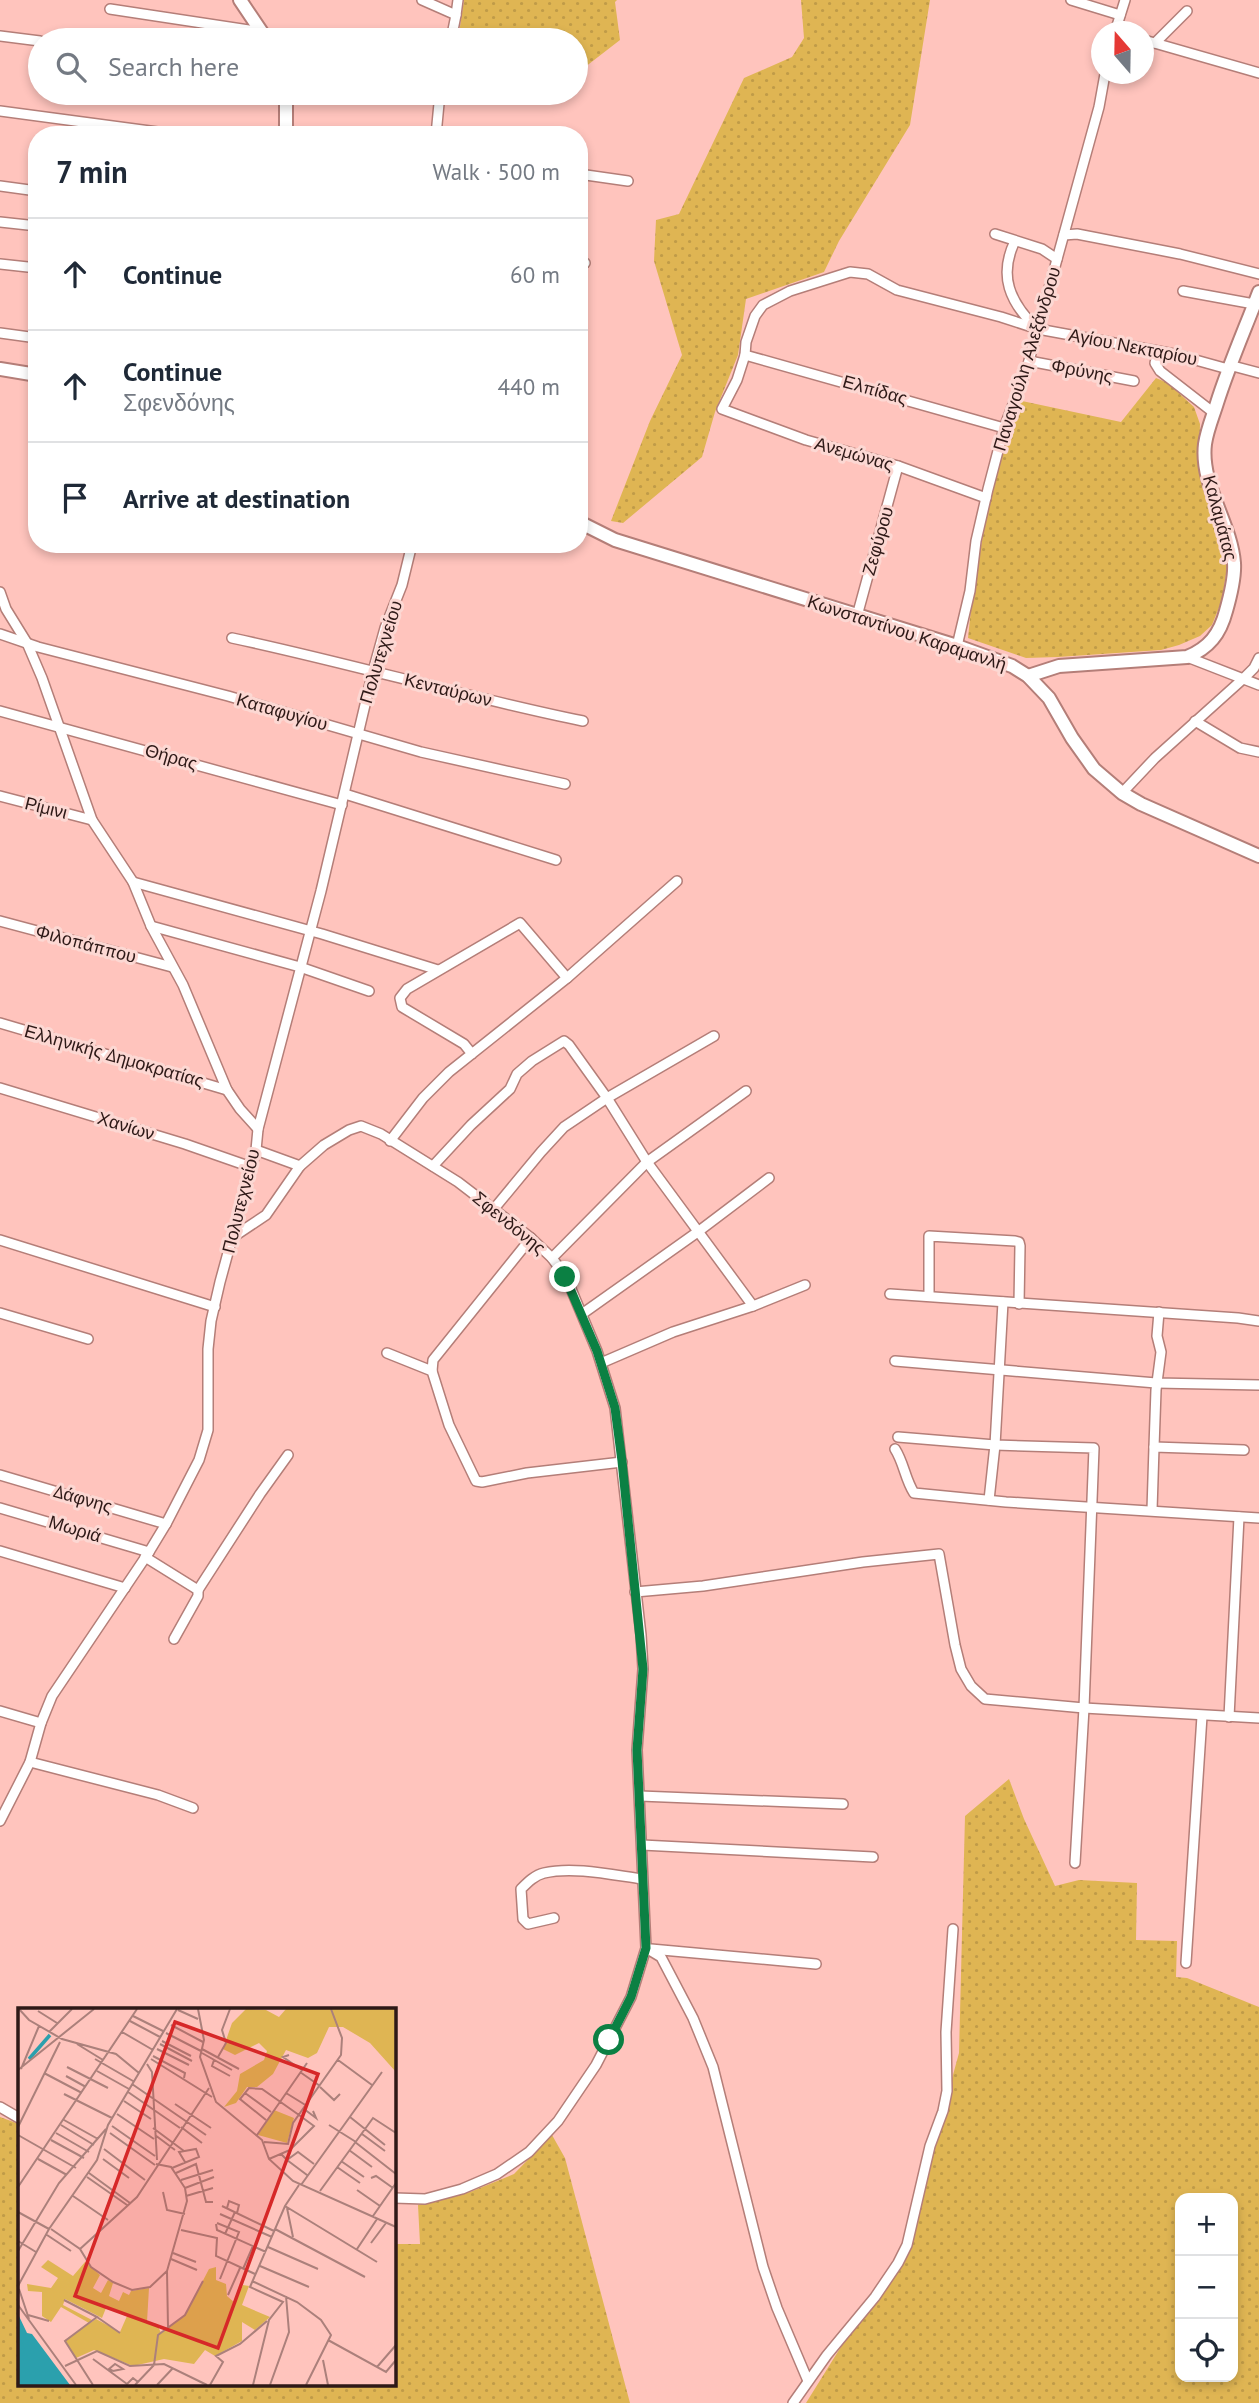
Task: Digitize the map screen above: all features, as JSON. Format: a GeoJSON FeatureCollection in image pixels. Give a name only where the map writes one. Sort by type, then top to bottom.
{"type":"FeatureCollection","features":[{"type":"Feature","properties":{"kind":"main road"},"geometry":{"type":"LineString","coordinates":[[240,0],[259,28]]}},
{"type":"Feature","properties":{"kind":"main road"},"geometry":{"type":"LineString","coordinates":[[286,105],[286,126]]}},
{"type":"Feature","properties":{"kind":"main road","name":"Καλαμάτας"},"geometry":{"type":"LineString","coordinates":[[1028,676],[1059,666],[1187,657],[1202,651],[1215,639],[1228,603],[1234,564],[1226,528],[1207,473],[1205,445],[1228,367],[1256,305]]}},
{"type":"Feature","properties":{"kind":"main road"},"geometry":{"type":"LineString","coordinates":[[0,369],[28,374]]}},
{"type":"Feature","properties":{"kind":"main road","name":"Κωνσταντίνου Καραμανλή"},"geometry":{"type":"LineString","coordinates":[[588,527],[615,540],[957,646],[1012,666],[1028,676],[1049,698],[1094,769],[1122,793],[1259,856]]}},
{"type":"Feature","properties":{"kind":"street"},"geometry":{"type":"LineString","coordinates":[[422,0],[456,15]]}},
{"type":"Feature","properties":{"kind":"street"},"geometry":{"type":"LineString","coordinates":[[453,28],[458,0]]}},
{"type":"Feature","properties":{"kind":"street"},"geometry":{"type":"LineString","coordinates":[[1071,0],[1120,15]]}},
{"type":"Feature","properties":{"kind":"street"},"geometry":{"type":"LineString","coordinates":[[1118,21],[1125,0]]}},
{"type":"Feature","properties":{"kind":"street"},"geometry":{"type":"LineString","coordinates":[[110,9],[219,28]]}},
{"type":"Feature","properties":{"kind":"street"},"geometry":{"type":"LineString","coordinates":[[1187,11],[1155,43],[1259,73]]}},
{"type":"Feature","properties":{"kind":"street"},"geometry":{"type":"LineString","coordinates":[[0,36],[28,40]]}},
{"type":"Feature","properties":{"kind":"street","name":"Παναγούλη Αλεξάνδρου"},"geometry":{"type":"LineString","coordinates":[[957,646],[986,498],[1004,428],[1029,361],[1103,84]]}},
{"type":"Feature","properties":{"kind":"street"},"geometry":{"type":"LineString","coordinates":[[437,126],[439,105]]}},
{"type":"Feature","properties":{"kind":"street"},"geometry":{"type":"LineString","coordinates":[[0,111],[112,126]]}},
{"type":"Feature","properties":{"kind":"street"},"geometry":{"type":"LineString","coordinates":[[588,175],[628,181]]}},
{"type":"Feature","properties":{"kind":"street"},"geometry":{"type":"LineString","coordinates":[[0,186],[28,190]]}},
{"type":"Feature","properties":{"kind":"street"},"geometry":{"type":"LineString","coordinates":[[0,222],[28,225]]}},
{"type":"Feature","properties":{"kind":"street"},"geometry":{"type":"LineString","coordinates":[[995,234],[1042,249],[1057,259]]}},
{"type":"Feature","properties":{"kind":"street"},"geometry":{"type":"LineString","coordinates":[[1064,235],[1077,234],[1180,254],[1259,274]]}},
{"type":"Feature","properties":{"kind":"street"},"geometry":{"type":"LineString","coordinates":[[1016,241],[1009,253],[1007,279],[1012,297],[1022,314],[1038,329]]}},
{"type":"Feature","properties":{"kind":"street"},"geometry":{"type":"LineString","coordinates":[[0,264],[28,267]]}},
{"type":"Feature","properties":{"kind":"street","name":"Αγίου Νεκταρίου"},"geometry":{"type":"LineString","coordinates":[[746,355],[746,342],[755,316],[763,305],[790,291],[850,272],[868,274],[897,290],[1038,329],[1195,358],[1259,373]]}},
{"type":"Feature","properties":{"kind":"street"},"geometry":{"type":"LineString","coordinates":[[1184,291],[1256,305]]}},
{"type":"Feature","properties":{"kind":"street"},"geometry":{"type":"LineString","coordinates":[[0,333],[28,337]]}},
{"type":"Feature","properties":{"kind":"street"},"geometry":{"type":"LineString","coordinates":[[1162,353],[1157,356],[1155,363],[1160,371],[1213,413]]}},
{"type":"Feature","properties":{"kind":"street","name":"Ανεμώνας"},"geometry":{"type":"LineString","coordinates":[[746,355],[722,409],[806,440],[898,466],[986,498]]}},
{"type":"Feature","properties":{"kind":"street","name":"Ελπίδας"},"geometry":{"type":"LineString","coordinates":[[746,355],[1004,428]]}},
{"type":"Feature","properties":{"kind":"street","name":"Φρύνης"},"geometry":{"type":"LineString","coordinates":[[1029,361],[1134,381]]}},
{"type":"Feature","properties":{"kind":"street","name":"Ζεφύρου"},"geometry":{"type":"LineString","coordinates":[[857,616],[898,466]]}},
{"type":"Feature","properties":{"kind":"street","name":"Πολυτεχνείου"},"geometry":{"type":"LineString","coordinates":[[0,1821],[30,1762],[52,1696],[166,1524],[199,1460],[208,1430],[208,1349],[219,1282],[256,1150],[258,1129],[342,805],[373,671],[410,553]]}},
{"type":"Feature","properties":{"kind":"street"},"geometry":{"type":"LineString","coordinates":[[0,592],[6,609],[27,643],[61,728],[92,820],[133,882],[151,926],[183,985],[227,1090],[258,1129]]}},
{"type":"Feature","properties":{"kind":"street","name":"Καταφυγίου"},"geometry":{"type":"LineString","coordinates":[[0,634],[468,764],[565,783]]}},
{"type":"Feature","properties":{"kind":"street","name":"Κενταύρων"},"geometry":{"type":"LineString","coordinates":[[233,638],[457,694],[583,721]]}},
{"type":"Feature","properties":{"kind":"street"},"geometry":{"type":"LineString","coordinates":[[1187,657],[1259,685]]}},
{"type":"Feature","properties":{"kind":"street"},"geometry":{"type":"LineString","coordinates":[[1122,793],[1195,721],[1244,678],[1259,658]]}},
{"type":"Feature","properties":{"kind":"street","name":"Θήρας"},"geometry":{"type":"LineString","coordinates":[[0,711],[342,805]]}},
{"type":"Feature","properties":{"kind":"street"},"geometry":{"type":"LineString","coordinates":[[1195,721],[1240,748],[1259,752]]}},
{"type":"Feature","properties":{"kind":"street"},"geometry":{"type":"LineString","coordinates":[[345,793],[556,860]]}},
{"type":"Feature","properties":{"kind":"street","name":"Ρίμινι"},"geometry":{"type":"LineString","coordinates":[[0,796],[92,820]]}},
{"type":"Feature","properties":{"kind":"street"},"geometry":{"type":"LineString","coordinates":[[390,1141],[423,1098],[472,1054],[567,978],[677,881]]}},
{"type":"Feature","properties":{"kind":"street"},"geometry":{"type":"LineString","coordinates":[[133,882],[438,970]]}},
{"type":"Feature","properties":{"kind":"street","name":"Φιλοπάππου"},"geometry":{"type":"LineString","coordinates":[[0,921],[172,967]]}},
{"type":"Feature","properties":{"kind":"street"},"geometry":{"type":"LineString","coordinates":[[472,1054],[464,1044],[402,1007],[400,998],[407,989],[520,923],[567,978]]}},
{"type":"Feature","properties":{"kind":"street"},"geometry":{"type":"LineString","coordinates":[[151,926],[300,967],[369,991]]}},
{"type":"Feature","properties":{"kind":"street","name":"Ελληνικής Δημοκρατίας"},"geometry":{"type":"LineString","coordinates":[[0,1023],[227,1090]]}},
{"type":"Feature","properties":{"kind":"street"},"geometry":{"type":"LineString","coordinates":[[493,1210],[564,1127],[607,1098],[714,1036]]}},
{"type":"Feature","properties":{"kind":"street"},"geometry":{"type":"LineString","coordinates":[[433,1166],[471,1125],[510,1089],[517,1074],[564,1041],[607,1098],[647,1162],[753,1306]]}},
{"type":"Feature","properties":{"kind":"street","name":"Χανίων"},"geometry":{"type":"LineString","coordinates":[[0,1088],[185,1144],[251,1167]]}},
{"type":"Feature","properties":{"kind":"street"},"geometry":{"type":"LineString","coordinates":[[552,1258],[647,1162],[746,1091]]}},
{"type":"Feature","properties":{"kind":"street","name":"Σφενδόνης"},"geometry":{"type":"LineString","coordinates":[[300,1166],[324,1145],[349,1130],[361,1126],[381,1134],[458,1182],[531,1238],[552,1258],[565,1277],[582,1314],[615,1408],[643,1669],[637,1750],[646,1948]]}},
{"type":"Feature","properties":{"kind":"street"},"geometry":{"type":"LineString","coordinates":[[233,1237],[266,1215],[300,1166],[256,1150]]}},
{"type":"Feature","properties":{"kind":"street"},"geometry":{"type":"LineString","coordinates":[[582,1314],[769,1178]]}},
{"type":"Feature","properties":{"kind":"street"},"geometry":{"type":"LineString","coordinates":[[929,1296],[929,1236],[1015,1241],[1019,1242],[1020,1246],[1018,1304]]}},
{"type":"Feature","properties":{"kind":"street"},"geometry":{"type":"LineString","coordinates":[[531,1238],[433,1360],[432,1371],[449,1425],[476,1481],[622,1461]]}},
{"type":"Feature","properties":{"kind":"street"},"geometry":{"type":"LineString","coordinates":[[0,1240],[215,1307]]}},
{"type":"Feature","properties":{"kind":"street"},"geometry":{"type":"LineString","coordinates":[[601,1363],[673,1332],[753,1306],[805,1285]]}},
{"type":"Feature","properties":{"kind":"street"},"geometry":{"type":"LineString","coordinates":[[891,1294],[1259,1321]]}},
{"type":"Feature","properties":{"kind":"street"},"geometry":{"type":"LineString","coordinates":[[989,1500],[995,1445],[1003,1302]]}},
{"type":"Feature","properties":{"kind":"street"},"geometry":{"type":"LineString","coordinates":[[1152,1510],[1156,1383],[1161,1352],[1157,1336],[1159,1312]]}},
{"type":"Feature","properties":{"kind":"street"},"geometry":{"type":"LineString","coordinates":[[0,1313],[88,1339]]}},
{"type":"Feature","properties":{"kind":"street"},"geometry":{"type":"LineString","coordinates":[[387,1353],[432,1371]]}},
{"type":"Feature","properties":{"kind":"street"},"geometry":{"type":"LineString","coordinates":[[895,1361],[1156,1383],[1259,1385]]}},
{"type":"Feature","properties":{"kind":"street"},"geometry":{"type":"LineString","coordinates":[[898,1437],[995,1445],[1094,1448],[1075,1863]]}},
{"type":"Feature","properties":{"kind":"street"},"geometry":{"type":"LineString","coordinates":[[1154,1447],[1244,1450]]}},
{"type":"Feature","properties":{"kind":"street"},"geometry":{"type":"LineString","coordinates":[[895,1449],[914,1493],[1259,1518]]}},
{"type":"Feature","properties":{"kind":"street"},"geometry":{"type":"LineString","coordinates":[[174,1639],[198,1596],[198,1590],[288,1455]]}},
{"type":"Feature","properties":{"kind":"street","name":"Δάφνης"},"geometry":{"type":"LineString","coordinates":[[0,1475],[166,1524]]}},
{"type":"Feature","properties":{"kind":"street","name":"Μωριά"},"geometry":{"type":"LineString","coordinates":[[0,1508],[147,1554],[198,1590]]}},
{"type":"Feature","properties":{"kind":"street"},"geometry":{"type":"LineString","coordinates":[[1229,1717],[1239,1517]]}},
{"type":"Feature","properties":{"kind":"street"},"geometry":{"type":"LineString","coordinates":[[0,1551],[125,1588]]}},
{"type":"Feature","properties":{"kind":"street"},"geometry":{"type":"LineString","coordinates":[[635,1592],[702,1586],[863,1562],[939,1554],[961,1669],[971,1686],[985,1699],[1202,1717],[1259,1718]]}},
{"type":"Feature","properties":{"kind":"street"},"geometry":{"type":"LineString","coordinates":[[0,1711],[41,1723]]}},
{"type":"Feature","properties":{"kind":"street"},"geometry":{"type":"LineString","coordinates":[[1186,1963],[1202,1717]]}},
{"type":"Feature","properties":{"kind":"street"},"geometry":{"type":"LineString","coordinates":[[30,1762],[158,1795],[193,1808]]}},
{"type":"Feature","properties":{"kind":"street"},"geometry":{"type":"LineString","coordinates":[[640,1796],[843,1804]]}},
{"type":"Feature","properties":{"kind":"street"},"geometry":{"type":"LineString","coordinates":[[642,1845],[873,1857]]}},
{"type":"Feature","properties":{"kind":"street"},"geometry":{"type":"LineString","coordinates":[[554,1918],[528,1924],[523,1919],[521,1889],[529,1880],[542,1873],[601,1873],[642,1879]]}},
{"type":"Feature","properties":{"kind":"street"},"geometry":{"type":"LineString","coordinates":[[793,2403],[875,2297],[907,2245],[930,2146],[947,2091],[946,2032],[953,1929]]}},
{"type":"Feature","properties":{"kind":"street"},"geometry":{"type":"LineString","coordinates":[[646,1948],[816,1965]]}},
{"type":"Feature","properties":{"kind":"street"},"geometry":{"type":"LineString","coordinates":[[396,2198],[425,2199],[462,2189],[497,2174],[529,2152],[558,2121],[596,2065],[631,1997],[646,1948]]}},
{"type":"Feature","properties":{"kind":"street"},"geometry":{"type":"LineString","coordinates":[[646,1948],[661,1957],[693,2018],[713,2067],[764,2267],[808,2381]]}},
{"type":"Feature","properties":{"kind":"street"},"geometry":{"type":"LineString","coordinates":[[0,2107],[18,2117]]}},
{"type":"Feature","properties":{"kind":"shaded area"},"geometry":{"type":"Polygon","coordinates":[[[464,0],[617,0],[615,2],[620,40],[588,65],[588,28],[460,28],[464,0]]]}},
{"type":"Feature","properties":{"kind":"shaded area"},"geometry":{"type":"Polygon","coordinates":[[[801,0],[930,0],[910,125],[839,241],[824,272],[746,299],[738,355],[715,412],[702,457],[623,523],[611,521],[650,421],[682,355],[654,261],[656,220],[679,214],[744,78],[792,57],[804,38],[801,0]]]}},
{"type":"Feature","properties":{"kind":"shaded area"},"geometry":{"type":"Polygon","coordinates":[[[1156,378],[1168,383],[1194,407],[1200,424],[1199,463],[1228,561],[1222,600],[1212,625],[1200,636],[1161,650],[1058,657],[1026,658],[968,638],[973,590],[990,497],[1016,406],[1022,401],[1121,422],[1156,378]]]}},
{"type":"Feature","properties":{"kind":"shaded area"},"geometry":{"type":"Polygon","coordinates":[[[1009,1779],[1055,1886],[1079,1880],[1137,1883],[1136,1940],[1177,1941],[1176,1977],[1187,1978],[1259,2007],[1259,2403],[806,2403],[908,2239],[959,2053],[965,1816],[1009,1779]]]}},
{"type":"Feature","properties":{"kind":"shaded area"},"geometry":{"type":"Polygon","coordinates":[[[0,2117],[18,2124],[18,2386],[396,2386],[396,2244],[420,2244],[418,2205],[470,2192],[514,2174],[552,2135],[565,2158],[630,2403],[0,2403],[0,2117]]]}},
{"type":"Feature","properties":{"kind":"route"},"geometry":{"type":"LineString","coordinates":[[565,1277],[597,1351],[615,1408],[643,1669],[637,1750],[646,1948],[631,1997],[609,2040]]}}]}
